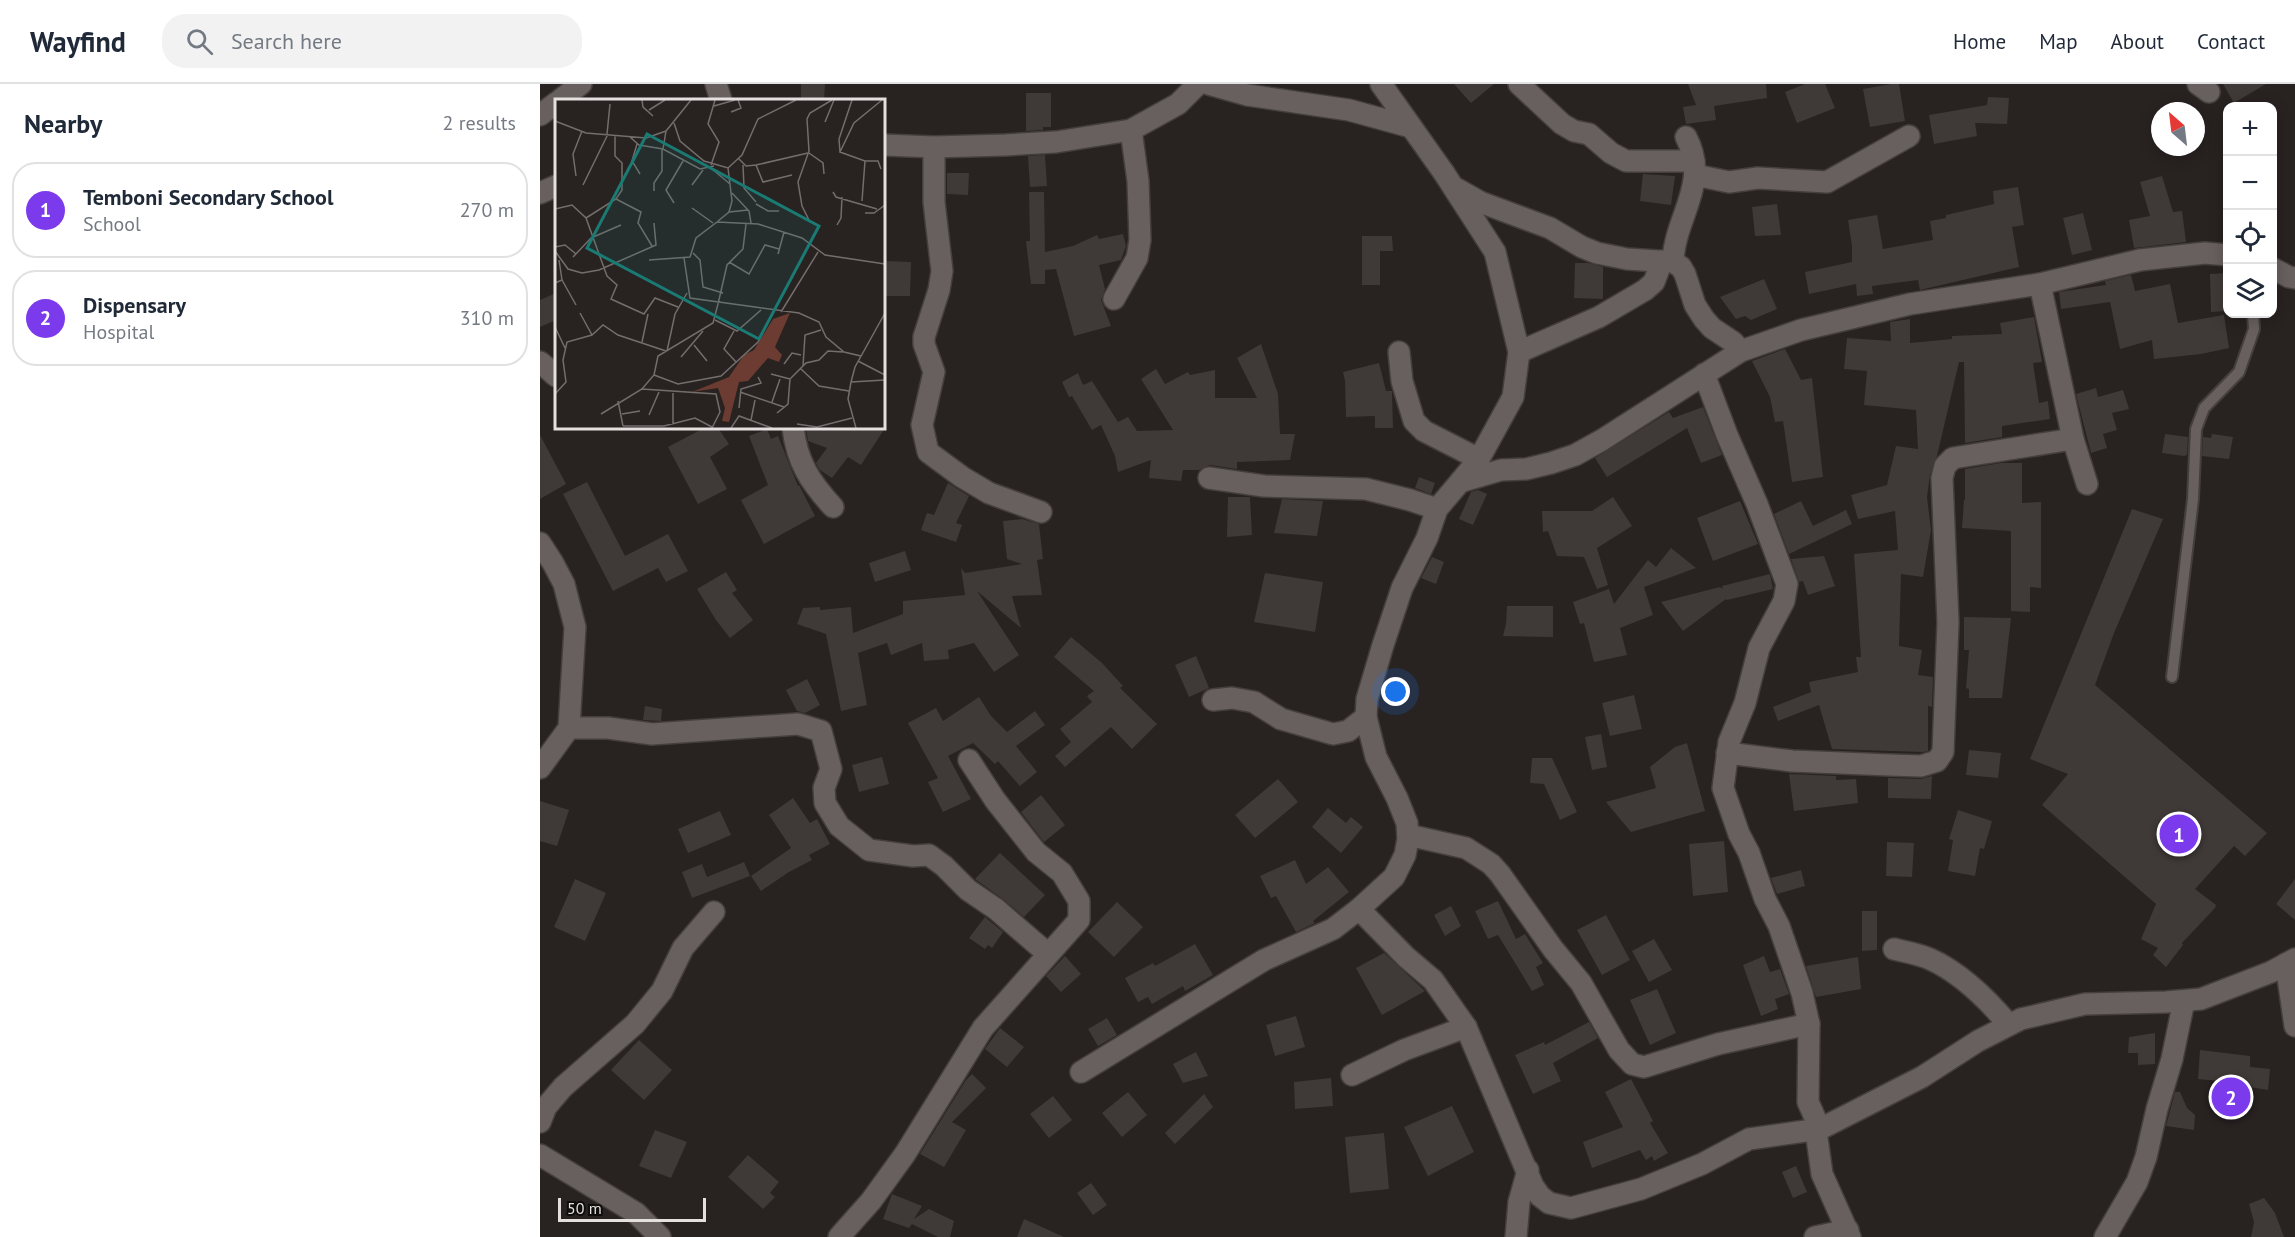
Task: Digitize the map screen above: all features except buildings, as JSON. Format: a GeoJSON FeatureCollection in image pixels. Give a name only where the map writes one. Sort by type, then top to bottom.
{"type":"FeatureCollection","features":[{"type":"Feature","properties":{"kind":"street"},"geometry":{"type":"LineString","coordinates":[[562,99],[582,84]]}},
{"type":"Feature","properties":{"kind":"street"},"geometry":{"type":"LineString","coordinates":[[716,84],[721,99]]}},
{"type":"Feature","properties":{"kind":"street"},"geometry":{"type":"LineString","coordinates":[[885,146],[934,147],[1056,142],[1131,130],[1178,104],[1198,84]]}},
{"type":"Feature","properties":{"kind":"street"},"geometry":{"type":"LineString","coordinates":[[1208,84],[1247,95],[1349,110],[1411,127]]}},
{"type":"Feature","properties":{"kind":"street"},"geometry":{"type":"LineString","coordinates":[[1081,1072],[1264,960],[1333,929],[1394,877],[1405,855],[1407,823],[1376,758],[1366,717],[1367,699],[1402,588],[1427,538],[1437,509],[1479,459],[1513,397],[1519,352],[1495,252],[1454,187],[1381,84]]}},
{"type":"Feature","properties":{"kind":"street"},"geometry":{"type":"LineString","coordinates":[[1519,84],[1562,123],[1574,131],[1589,134],[1611,153],[1626,161],[1695,168],[1729,182],[1758,178],[1827,182],[1909,136]]}},
{"type":"Feature","properties":{"kind":"street"},"geometry":{"type":"LineString","coordinates":[[540,115],[555,104]]}},
{"type":"Feature","properties":{"kind":"street"},"geometry":{"type":"LineString","coordinates":[[1114,298],[1137,258],[1140,240],[1138,181],[1131,130]]}},
{"type":"Feature","properties":{"kind":"street"},"geometry":{"type":"LineString","coordinates":[[1519,352],[1599,317],[1645,290],[1654,282],[1668,262],[1689,202],[1695,168],[1692,149],[1686,137]]}},
{"type":"Feature","properties":{"kind":"street"},"geometry":{"type":"LineString","coordinates":[[934,147],[934,202],[942,271],[939,290],[924,337],[924,344],[934,372],[922,425],[925,442],[928,452],[962,477],[989,493],[1041,512]]}},
{"type":"Feature","properties":{"kind":"street"},"geometry":{"type":"LineString","coordinates":[[540,192],[555,186]]}},
{"type":"Feature","properties":{"kind":"street"},"geometry":{"type":"LineString","coordinates":[[1454,187],[1480,202],[1550,228],[1597,253],[1627,259],[1668,262],[1680,267],[1685,274],[1695,305],[1704,319],[1741,351]]}},
{"type":"Feature","properties":{"kind":"street"},"geometry":{"type":"LineString","coordinates":[[1460,482],[1490,473],[1526,469],[1575,455],[1602,441],[1741,351],[1801,330],[1910,304],[2040,284],[2140,260],[2205,253],[2223,255]]}},
{"type":"Feature","properties":{"kind":"street"},"geometry":{"type":"LineString","coordinates":[[2277,271],[2295,278]]}},
{"type":"Feature","properties":{"kind":"street"},"geometry":{"type":"LineString","coordinates":[[2040,284],[2073,439],[2087,484]]}},
{"type":"Feature","properties":{"kind":"street"},"geometry":{"type":"LineString","coordinates":[[1399,352],[1402,381],[1414,421],[1424,431],[1479,459]]}},
{"type":"Feature","properties":{"kind":"street"},"geometry":{"type":"LineString","coordinates":[[540,362],[555,375]]}},
{"type":"Feature","properties":{"kind":"street"},"geometry":{"type":"LineString","coordinates":[[1704,374],[1787,584],[1785,601],[1759,648],[1745,703],[1729,742],[1723,788],[1739,834],[1749,853],[1764,899],[1779,926],[1802,993],[1809,1024],[1808,1102],[1818,1130],[1822,1174],[1849,1234],[1815,1237]]}},
{"type":"Feature","properties":{"kind":"street"},"geometry":{"type":"LineString","coordinates":[[793,429],[795,442],[806,473],[833,507]]}},
{"type":"Feature","properties":{"kind":"street"},"geometry":{"type":"LineString","coordinates":[[1727,753],[1792,761],[1890,765],[1921,766],[1936,761],[1943,753],[1946,709],[1948,622],[1942,478],[1945,466],[1953,458],[2073,439]]}},
{"type":"Feature","properties":{"kind":"street"},"geometry":{"type":"LineString","coordinates":[[1209,478],[1264,486],[1366,489],[1437,509]]}},
{"type":"Feature","properties":{"kind":"street"},"geometry":{"type":"LineString","coordinates":[[540,543],[554,563],[564,584],[575,627],[569,728],[540,768]]}},
{"type":"Feature","properties":{"kind":"street"},"geometry":{"type":"LineString","coordinates":[[1213,700],[1232,698],[1254,702],[1281,719],[1333,734],[1348,731],[1366,717]]}},
{"type":"Feature","properties":{"kind":"street"},"geometry":{"type":"LineString","coordinates":[[569,728],[608,728],[652,734],[798,724],[815,728],[821,731],[831,769],[824,788],[825,804],[839,826],[869,850],[913,856],[929,855],[944,866],[968,890],[996,909],[1048,954]]}},
{"type":"Feature","properties":{"kind":"street"},"geometry":{"type":"LineString","coordinates":[[839,1237],[870,1201],[905,1154],[982,1028],[1079,920],[1078,901],[1062,873],[1036,852],[995,800],[969,760]]}},
{"type":"Feature","properties":{"kind":"street"},"geometry":{"type":"LineString","coordinates":[[1408,835],[1466,848],[1491,864],[1553,949],[1581,983],[1619,1050],[1632,1064],[1644,1067],[1718,1044],[1809,1024]]}},
{"type":"Feature","properties":{"kind":"street"},"geometry":{"type":"LineString","coordinates":[[1359,909],[1406,957],[1433,980],[1466,1027],[1533,1186],[1549,1203],[1571,1208],[1641,1189],[1702,1164],[1749,1139],[1818,1130],[1922,1077],[1978,1041],[2009,1025],[2054,1010],[2085,1004],[2202,999],[2291,961],[2295,1026]]}},
{"type":"Feature","properties":{"kind":"street"},"geometry":{"type":"LineString","coordinates":[[540,1122],[546,1107],[563,1087],[635,1024],[662,991],[683,948],[714,912]]}},
{"type":"Feature","properties":{"kind":"street"},"geometry":{"type":"LineString","coordinates":[[1894,949],[1931,959],[1952,972],[1996,1010],[2009,1025]]}},
{"type":"Feature","properties":{"kind":"street"},"geometry":{"type":"LineString","coordinates":[[2105,1237],[2137,1182],[2146,1157],[2172,1059],[2184,1001]]}},
{"type":"Feature","properties":{"kind":"street"},"geometry":{"type":"LineString","coordinates":[[1352,1075],[1404,1050],[1466,1027]]}},
{"type":"Feature","properties":{"kind":"street"},"geometry":{"type":"LineString","coordinates":[[540,1155],[636,1213],[660,1237]]}},
{"type":"Feature","properties":{"kind":"street"},"geometry":{"type":"LineString","coordinates":[[1516,1237],[1519,1202],[1528,1170]]}},
{"type":"Feature","properties":{"kind":"lane"},"geometry":{"type":"LineString","coordinates":[[2172,677],[2193,499],[2196,429],[2204,408],[2239,372],[2254,329],[2253,318]]}},
{"type":"Feature","properties":{"kind":"place","name":"Temboni Secondary School"},"geometry":{"type":"Point","coordinates":[2179,834]}},
{"type":"Feature","properties":{"kind":"place","name":"Dispensary"},"geometry":{"type":"Point","coordinates":[2231,1097]}}]}
